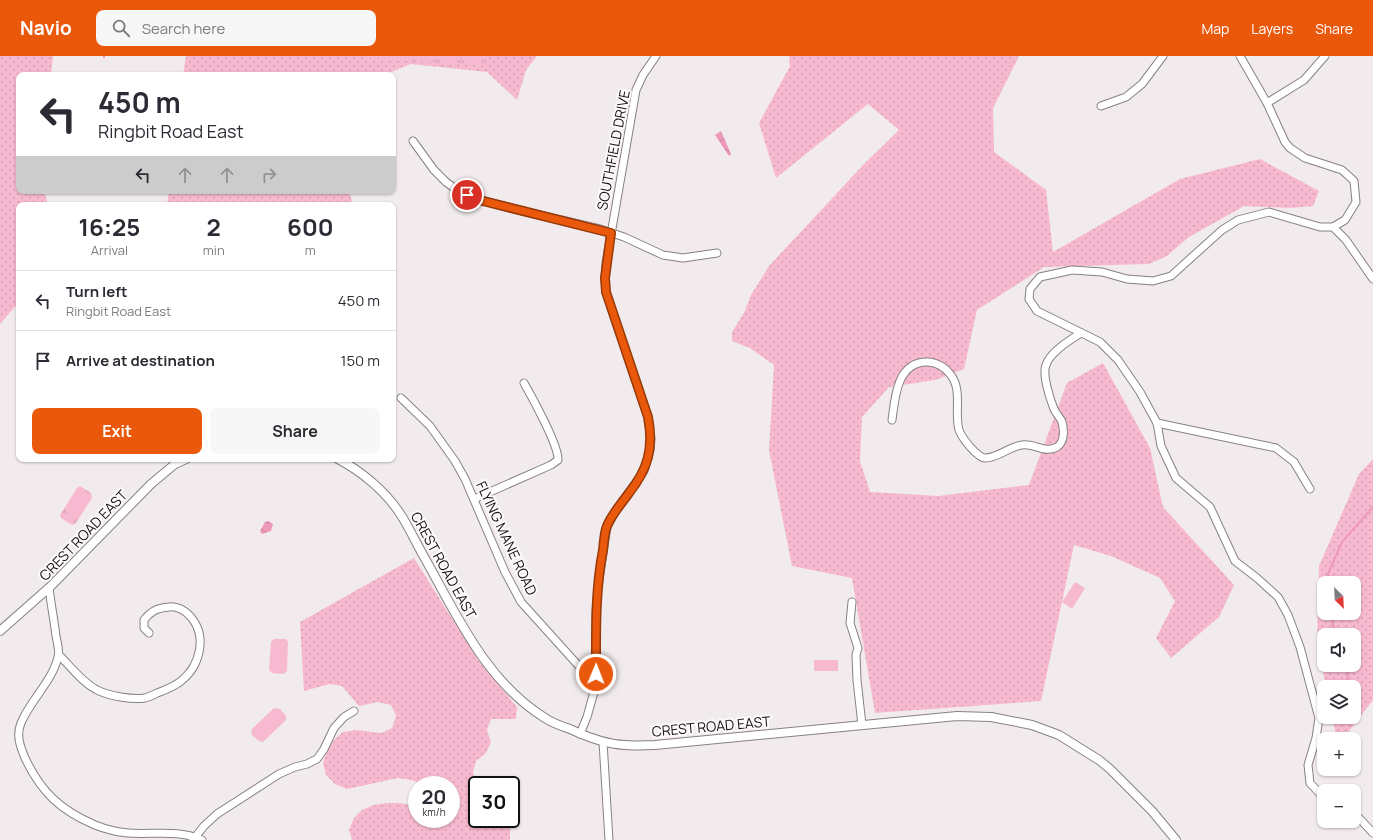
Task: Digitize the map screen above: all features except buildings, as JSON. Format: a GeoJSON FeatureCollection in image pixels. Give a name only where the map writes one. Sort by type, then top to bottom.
{"type":"FeatureCollection","features":[{"type":"Feature","properties":{"kind":"street","name":"SOUTHFIELD DRIVE"},"geometry":{"type":"LineString","coordinates":[[580,734],[587,717],[596,685],[596,612],[598,586],[607,527],[616,510],[644,471],[650,450],[651,438],[648,417],[606,292],[605,271],[636,90],[643,75],[656,56]]}},
{"type":"Feature","properties":{"kind":"street"},"geometry":{"type":"LineString","coordinates":[[1101,106],[1126,97],[1142,84],[1163,56]]}},
{"type":"Feature","properties":{"kind":"street"},"geometry":{"type":"LineString","coordinates":[[1240,56],[1267,103],[1282,137],[1290,148],[1305,158],[1342,170],[1354,181],[1356,202],[1345,220],[1333,228],[1320,227],[1269,212],[1238,220],[1222,230],[1171,276],[1153,281],[1127,279],[1102,272],[1072,270],[1040,277],[1030,289],[1028,298],[1037,311],[1100,342],[1118,360],[1140,392],[1157,423],[1161,446],[1176,478],[1210,506],[1235,561],[1278,597],[1288,615],[1300,647],[1319,718],[1316,738],[1308,765],[1310,783],[1317,790]]}},
{"type":"Feature","properties":{"kind":"street"},"geometry":{"type":"LineString","coordinates":[[1267,103],[1304,80],[1326,56]]}},
{"type":"Feature","properties":{"kind":"street"},"geometry":{"type":"LineString","coordinates":[[413,141],[434,170],[446,182],[457,190],[471,197],[611,233],[624,237],[663,255],[683,258],[717,253]]}},
{"type":"Feature","properties":{"kind":"street"},"geometry":{"type":"LineString","coordinates":[[1333,228],[1346,240],[1373,279]]}},
{"type":"Feature","properties":{"kind":"street"},"geometry":{"type":"LineString","coordinates":[[892,420],[896,391],[901,378],[909,367],[914,364],[919,362],[930,362],[942,366],[951,374],[958,394],[960,430],[964,439],[981,456],[985,458],[1022,445],[1048,450],[1056,448],[1062,441],[1062,421],[1054,411],[1048,391],[1045,371],[1046,364],[1053,354],[1064,344],[1081,333]]}},
{"type":"Feature","properties":{"kind":"street"},"geometry":{"type":"LineString","coordinates":[[474,499],[551,465],[558,460],[558,453],[548,429],[524,383]]}},
{"type":"Feature","properties":{"kind":"street","name":"FLYING MANE ROAD"},"geometry":{"type":"LineString","coordinates":[[401,398],[430,426],[462,473],[505,572],[521,602],[596,685]]}},
{"type":"Feature","properties":{"kind":"street"},"geometry":{"type":"LineString","coordinates":[[1157,423],[1276,448],[1294,462],[1310,489]]}},
{"type":"Feature","properties":{"kind":"street","name":"CREST ROAD EAST"},"geometry":{"type":"LineString","coordinates":[[0,631],[49,588],[151,484],[179,462]]}},
{"type":"Feature","properties":{"kind":"street","name":"CREST ROAD EAST"},"geometry":{"type":"LineString","coordinates":[[343,462],[363,475],[379,489],[399,512],[458,618],[482,656],[497,677],[514,695],[546,719],[603,742],[626,745],[655,745],[957,716],[991,717],[1032,725],[1052,732],[1100,760],[1152,811],[1176,840]]}},
{"type":"Feature","properties":{"kind":"street"},"geometry":{"type":"LineString","coordinates":[[49,588],[59,655],[53,671],[43,689],[24,715],[20,725],[18,737],[20,747],[33,775],[46,792],[64,808],[80,819],[102,828],[127,833],[176,833],[197,839],[217,814],[279,774],[295,767],[308,764],[317,758],[324,749],[334,728],[344,718],[354,712]]}},
{"type":"Feature","properties":{"kind":"street"},"geometry":{"type":"LineString","coordinates":[[852,602],[850,623],[858,648],[856,654],[857,680],[862,725]]}},
{"type":"Feature","properties":{"kind":"street"},"geometry":{"type":"LineString","coordinates":[[59,655],[82,679],[97,690],[118,697],[145,698],[172,687],[189,674],[198,659],[200,646],[199,632],[195,622],[185,611],[173,606],[159,608],[150,613],[144,620],[144,628],[149,632]]}},
{"type":"Feature","properties":{"kind":"street"},"geometry":{"type":"LineString","coordinates":[[603,742],[609,840]]}},
{"type":"Feature","properties":{"kind":"street"},"geometry":{"type":"LineString","coordinates":[[1361,820],[1373,834]]}},
{"type":"Feature","properties":{"kind":"green space"},"geometry":{"type":"Polygon","coordinates":[[[0,56],[53,56],[51,72],[16,72],[16,194],[45,194],[47,202],[16,202],[16,305],[0,324],[0,56]]]}},
{"type":"Feature","properties":{"kind":"green space"},"geometry":{"type":"Polygon","coordinates":[[[186,56],[537,56],[526,70],[517,100],[487,72],[411,64],[391,72],[183,72],[186,56]]]}},
{"type":"Feature","properties":{"kind":"green space"},"geometry":{"type":"Polygon","coordinates":[[[341,56],[486,56],[487,66],[341,56]]]}},
{"type":"Feature","properties":{"kind":"green space"},"geometry":{"type":"Polygon","coordinates":[[[789,56],[1019,56],[993,108],[994,152],[1046,190],[1053,252],[1180,179],[1260,159],[1319,191],[1313,206],[1291,208],[1244,206],[1189,237],[1167,256],[1149,264],[1044,267],[977,310],[964,369],[935,380],[889,387],[862,417],[860,461],[870,492],[938,496],[1029,485],[1067,383],[1103,363],[1150,448],[1163,507],[1234,585],[1219,617],[1171,658],[1156,638],[1175,601],[1160,578],[1111,556],[1074,545],[1041,701],[875,713],[852,578],[792,566],[769,450],[774,365],[750,348],[732,341],[732,332],[744,313],[751,295],[769,266],[864,164],[899,130],[868,104],[776,178],[759,123],[790,66],[789,56]]]}},
{"type":"Feature","properties":{"kind":"green space"},"geometry":{"type":"Polygon","coordinates":[[[169,194],[350,194],[352,201],[350,202],[167,202],[169,194]]]}},
{"type":"Feature","properties":{"kind":"green space"},"geometry":{"type":"Polygon","coordinates":[[[1373,459],[1373,700],[1361,716],[1361,680],[1325,680],[1323,672],[1361,672],[1361,628],[1317,628],[1318,620],[1361,620],[1361,576],[1319,576],[1319,566],[1359,474],[1373,459]]]}},
{"type":"Feature","properties":{"kind":"green space"},"geometry":{"type":"Polygon","coordinates":[[[80,486],[91,493],[92,498],[76,523],[72,525],[61,518],[60,515],[77,488],[80,486]]]}},
{"type":"Feature","properties":{"kind":"green space"},"geometry":{"type":"Polygon","coordinates":[[[78,492],[88,497],[76,518],[66,512],[78,492]]]}},
{"type":"Feature","properties":{"kind":"green space"},"geometry":{"type":"Polygon","coordinates":[[[414,558],[478,660],[517,707],[516,719],[491,719],[487,730],[491,742],[486,753],[476,761],[473,772],[474,776],[468,776],[468,828],[510,828],[510,840],[352,840],[349,830],[354,818],[362,810],[374,805],[386,803],[408,804],[408,828],[460,828],[460,776],[408,776],[408,780],[398,778],[347,789],[335,784],[326,775],[323,763],[327,751],[334,740],[343,732],[356,730],[381,733],[392,728],[396,716],[391,705],[378,702],[359,706],[342,686],[330,684],[304,691],[300,622],[414,558]]]}},
{"type":"Feature","properties":{"kind":"green space"},"geometry":{"type":"Polygon","coordinates":[[[1075,582],[1085,588],[1072,609],[1062,602],[1075,582]]]}},
{"type":"Feature","properties":{"kind":"green space"},"geometry":{"type":"Polygon","coordinates":[[[274,639],[286,639],[288,642],[287,671],[284,674],[272,673],[269,670],[271,642],[274,639]]]}},
{"type":"Feature","properties":{"kind":"green space"},"geometry":{"type":"Polygon","coordinates":[[[814,660],[838,660],[838,671],[814,671],[814,660]]]}},
{"type":"Feature","properties":{"kind":"green space"},"geometry":{"type":"Polygon","coordinates":[[[274,708],[280,709],[286,716],[286,720],[263,742],[259,741],[251,734],[252,729],[274,708]]]}},
{"type":"Feature","properties":{"kind":"green space"},"geometry":{"type":"Polygon","coordinates":[[[1334,724],[1355,724],[1348,732],[1335,732],[1334,724]]]}},
{"type":"Feature","properties":{"kind":"water"},"geometry":{"type":"Polygon","coordinates":[[[721,131],[731,154],[729,156],[715,135],[721,131]]]}},
{"type":"Feature","properties":{"kind":"water"},"geometry":{"type":"Polygon","coordinates":[[[268,521],[273,524],[271,531],[262,534],[260,531],[265,522],[268,521]]]}},
{"type":"Feature","properties":{"kind":"waterway"},"geometry":{"type":"LineString","coordinates":[[1328,576],[1342,542],[1373,507]]}},
{"type":"Feature","properties":{"kind":"waterway"},"geometry":{"type":"LineString","coordinates":[[1332,620],[1334,628]]}},
{"type":"Feature","properties":{"kind":"waterway"},"geometry":{"type":"LineString","coordinates":[[1347,680],[1348,672]]}},
{"type":"Feature","properties":{"kind":"route"},"geometry":{"type":"LineString","coordinates":[[467,195],[483,201],[600,229],[611,233],[606,263],[606,292],[624,349],[645,406],[651,438],[648,461],[644,471],[616,510],[607,527],[601,560],[596,612],[596,674]]}}]}
